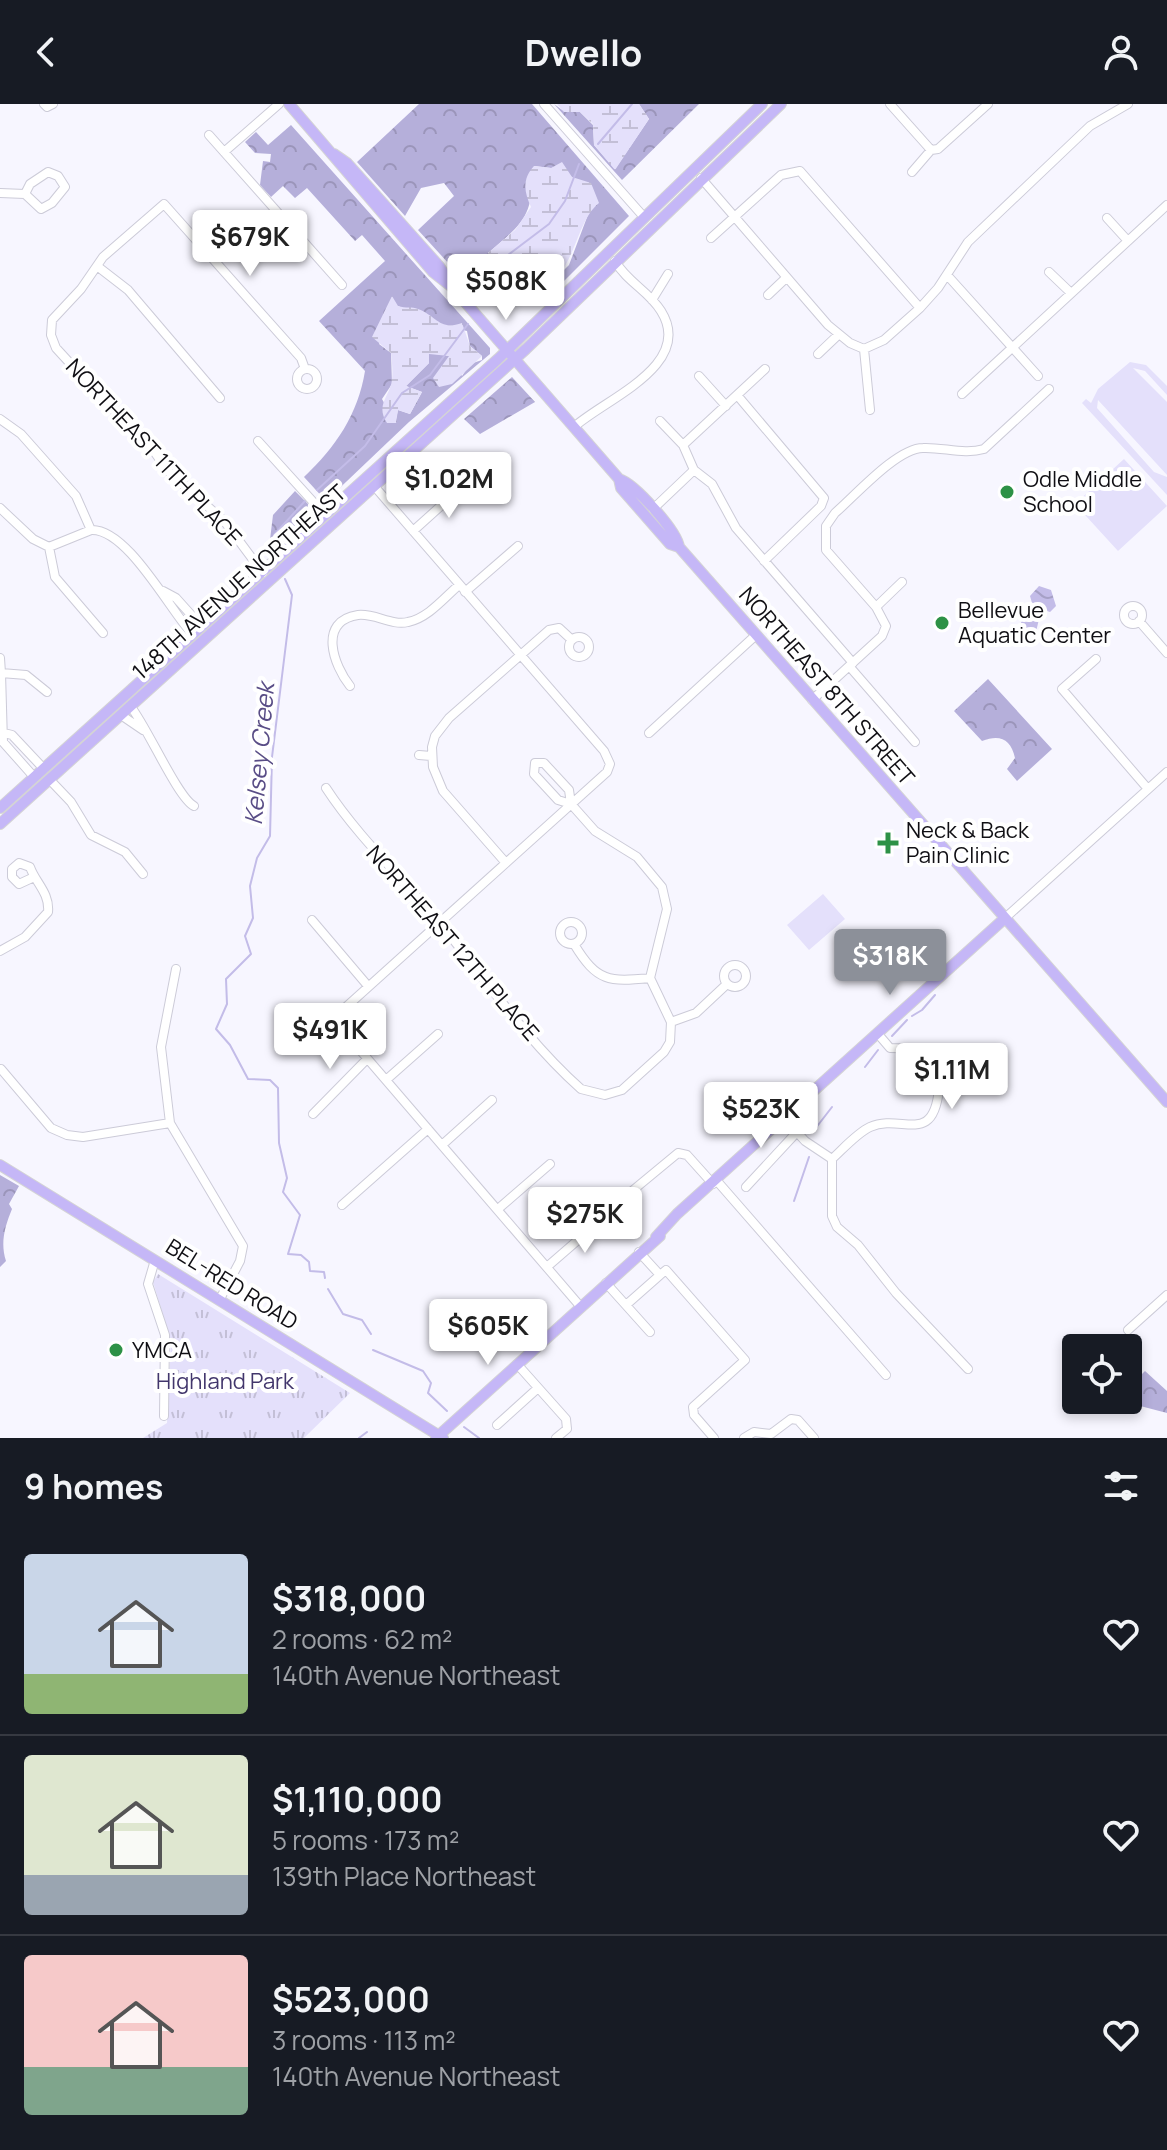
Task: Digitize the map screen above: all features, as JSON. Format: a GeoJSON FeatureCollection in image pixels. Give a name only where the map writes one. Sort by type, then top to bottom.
{"type":"FeatureCollection","features":[{"type":"Feature","properties":{"kind":"main road","name":"NORTHEAST 8TH STREET"},"geometry":{"type":"LineString","coordinates":[[289,104],[331,151],[347,163],[439,266],[452,287],[619,479],[621,488],[670,544],[679,547],[1167,1102]]}},
{"type":"Feature","properties":{"kind":"main road","name":"148TH AVENUE NORTHEAST"},"geometry":{"type":"LineString","coordinates":[[0,808],[118,711],[201,627],[408,438],[512,354],[643,216],[762,104]]}},
{"type":"Feature","properties":{"kind":"main road","name":"148TH AVENUE NORTHEAST"},"geometry":{"type":"LineString","coordinates":[[0,824],[101,734],[118,711],[131,707],[375,487],[512,354],[602,274],[781,104]]}},
{"type":"Feature","properties":{"kind":"main road"},"geometry":{"type":"LineString","coordinates":[[602,274],[599,266],[613,247]]}},
{"type":"Feature","properties":{"kind":"main road"},"geometry":{"type":"LineString","coordinates":[[396,466],[416,443],[414,437],[408,438]]}},
{"type":"Feature","properties":{"kind":"main road","name":"NORTHEAST 8TH STREET"},"geometry":{"type":"LineString","coordinates":[[619,479],[629,482],[653,509],[678,538],[679,547]]}},
{"type":"Feature","properties":{"kind":"main road"},"geometry":{"type":"LineString","coordinates":[[201,627],[215,619],[216,623],[204,639]]}},
{"type":"Feature","properties":{"kind":"main road"},"geometry":{"type":"LineString","coordinates":[[440,1437],[1004,919]]}},
{"type":"Feature","properties":{"kind":"main road","name":"BEL-RED ROAD"},"geometry":{"type":"LineString","coordinates":[[0,1165],[440,1437]]}},
{"type":"Feature","properties":{"kind":"street"},"geometry":{"type":"LineString","coordinates":[[224,152],[279,104]]}},
{"type":"Feature","properties":{"kind":"street"},"geometry":{"type":"LineString","coordinates":[[544,104],[643,216]]}},
{"type":"Feature","properties":{"kind":"street"},"geometry":{"type":"LineString","coordinates":[[890,104],[931,150]]}},
{"type":"Feature","properties":{"kind":"street"},"geometry":{"type":"LineString","coordinates":[[912,172],[931,150],[938,149],[988,104]]}},
{"type":"Feature","properties":{"kind":"street"},"geometry":{"type":"LineString","coordinates":[[864,349],[884,340],[920,308],[947,275],[959,252],[981,228],[1090,126],[1128,104]]}},
{"type":"Feature","properties":{"kind":"street"},"geometry":{"type":"LineString","coordinates":[[209,135],[342,285]]}},
{"type":"Feature","properties":{"kind":"street"},"geometry":{"type":"LineString","coordinates":[[711,238],[781,175],[793,170],[805,175],[920,308]]}},
{"type":"Feature","properties":{"kind":"street"},"geometry":{"type":"LineString","coordinates":[[0,193],[25,194],[41,209],[52,203],[65,187],[58,176],[48,172],[30,184],[25,194]]}},
{"type":"Feature","properties":{"kind":"street"},"geometry":{"type":"LineString","coordinates":[[701,178],[838,335],[864,349]]}},
{"type":"Feature","properties":{"kind":"street"},"geometry":{"type":"LineString","coordinates":[[220,398],[128,290],[97,266],[164,204],[301,358],[305,369]]}},
{"type":"Feature","properties":{"kind":"street"},"geometry":{"type":"LineString","coordinates":[[962,394],[1167,205]]}},
{"type":"Feature","properties":{"kind":"street"},"geometry":{"type":"LineString","coordinates":[[1107,218],[1128,241]]}},
{"type":"Feature","properties":{"kind":"street"},"geometry":{"type":"LineString","coordinates":[[574,427],[594,409],[654,371],[667,343],[662,312],[634,286],[615,261]]}},
{"type":"Feature","properties":{"kind":"street","name":"NORTHEAST 11TH PLACE"},"geometry":{"type":"LineString","coordinates":[[97,266],[52,320],[56,348],[111,408],[142,434],[175,479],[213,508],[263,573]]}},
{"type":"Feature","properties":{"kind":"street"},"geometry":{"type":"LineString","coordinates":[[1049,272],[1071,293]]}},
{"type":"Feature","properties":{"kind":"street"},"geometry":{"type":"LineString","coordinates":[[652,300],[668,274]]}},
{"type":"Feature","properties":{"kind":"street"},"geometry":{"type":"LineString","coordinates":[[947,275],[1038,376]]}},
{"type":"Feature","properties":{"kind":"street"},"geometry":{"type":"LineString","coordinates":[[768,295],[786,278]]}},
{"type":"Feature","properties":{"kind":"street"},"geometry":{"type":"LineString","coordinates":[[818,354],[838,335]]}},
{"type":"Feature","properties":{"kind":"street"},"geometry":{"type":"LineString","coordinates":[[864,349],[870,410]]}},
{"type":"Feature","properties":{"kind":"street"},"geometry":{"type":"LineString","coordinates":[[683,445],[765,369]]}},
{"type":"Feature","properties":{"kind":"street"},"geometry":{"type":"LineString","coordinates":[[699,376],[726,406]]}},
{"type":"Feature","properties":{"kind":"street"},"geometry":{"type":"LineString","coordinates":[[812,700],[885,633],[886,626],[876,607],[826,550],[826,526],[835,513],[905,452],[920,447],[974,452],[984,449],[1049,389]]}},
{"type":"Feature","properties":{"kind":"street"},"geometry":{"type":"LineString","coordinates":[[737,395],[822,493],[823,502],[764,561]]}},
{"type":"Feature","properties":{"kind":"street"},"geometry":{"type":"LineString","coordinates":[[0,419],[21,434],[76,496],[91,530]]}},
{"type":"Feature","properties":{"kind":"street"},"geometry":{"type":"LineString","coordinates":[[660,421],[683,445],[694,470],[712,484],[736,528],[915,742]]}},
{"type":"Feature","properties":{"kind":"street"},"geometry":{"type":"LineString","coordinates":[[258,441],[325,515]]}},
{"type":"Feature","properties":{"kind":"street"},"geometry":{"type":"LineString","coordinates":[[653,509],[694,470]]}},
{"type":"Feature","properties":{"kind":"street"},"geometry":{"type":"LineString","coordinates":[[413,531],[464,485]]}},
{"type":"Feature","properties":{"kind":"street"},"geometry":{"type":"LineString","coordinates":[[375,487],[609,760],[607,772],[368,986],[342,1013],[342,1023],[367,1059],[580,1306]]}},
{"type":"Feature","properties":{"kind":"street"},"geometry":{"type":"LineString","coordinates":[[0,508],[33,539],[49,547],[91,530],[101,530],[116,540],[162,591],[176,598],[201,627]]}},
{"type":"Feature","properties":{"kind":"street"},"geometry":{"type":"LineString","coordinates":[[350,686],[332,656],[334,636],[342,623],[358,615],[409,622],[462,589],[518,546]]}},
{"type":"Feature","properties":{"kind":"street"},"geometry":{"type":"LineString","coordinates":[[49,547],[50,566],[55,577],[103,633]]}},
{"type":"Feature","properties":{"kind":"street"},"geometry":{"type":"LineString","coordinates":[[876,607],[902,582]]}},
{"type":"Feature","properties":{"kind":"street"},"geometry":{"type":"LineString","coordinates":[[1139,621],[1167,653]]}},
{"type":"Feature","properties":{"kind":"street"},"geometry":{"type":"LineString","coordinates":[[506,863],[443,791],[431,756],[442,726],[520,655],[553,628],[564,631],[572,640]]}},
{"type":"Feature","properties":{"kind":"street"},"geometry":{"type":"LineString","coordinates":[[649,733],[756,635]]}},
{"type":"Feature","properties":{"kind":"street"},"geometry":{"type":"LineString","coordinates":[[0,658],[3,742],[34,777]]}},
{"type":"Feature","properties":{"kind":"street"},"geometry":{"type":"LineString","coordinates":[[1096,659],[1062,689],[1148,789]]}},
{"type":"Feature","properties":{"kind":"street"},"geometry":{"type":"LineString","coordinates":[[1,673],[26,675],[47,692]]}},
{"type":"Feature","properties":{"kind":"street"},"geometry":{"type":"LineString","coordinates":[[131,707],[143,730],[164,758],[182,798],[194,806]]}},
{"type":"Feature","properties":{"kind":"street"},"geometry":{"type":"LineString","coordinates":[[118,711],[143,730]]}},
{"type":"Feature","properties":{"kind":"street"},"geometry":{"type":"LineString","coordinates":[[1,732],[12,735],[44,769]]}},
{"type":"Feature","properties":{"kind":"street"},"geometry":{"type":"LineString","coordinates":[[419,755],[431,756]]}},
{"type":"Feature","properties":{"kind":"street"},"geometry":{"type":"LineString","coordinates":[[571,804],[569,790],[544,763],[535,763],[534,774],[558,800],[571,804],[603,837],[637,857],[662,887],[667,909],[650,978],[671,1022],[696,1013],[727,984]]}},
{"type":"Feature","properties":{"kind":"street"},"geometry":{"type":"LineString","coordinates":[[1004,919],[1167,772]]}},
{"type":"Feature","properties":{"kind":"street"},"geometry":{"type":"LineString","coordinates":[[50,780],[71,802],[91,835],[125,852],[143,874]]}},
{"type":"Feature","properties":{"kind":"street","name":"NORTHEAST 12TH PLACE"},"geometry":{"type":"LineString","coordinates":[[326,788],[358,833],[439,922],[464,957],[573,1082],[587,1092],[605,1095],[622,1090],[664,1052],[670,1042],[671,1022]]}},
{"type":"Feature","properties":{"kind":"street"},"geometry":{"type":"LineString","coordinates":[[0,951],[25,937],[48,912],[47,896],[32,878]]}},
{"type":"Feature","properties":{"kind":"street"},"geometry":{"type":"LineString","coordinates":[[312,920],[368,986]]}},
{"type":"Feature","properties":{"kind":"street"},"geometry":{"type":"LineString","coordinates":[[574,944],[608,980],[650,978]]}},
{"type":"Feature","properties":{"kind":"street"},"geometry":{"type":"LineString","coordinates":[[176,969],[161,1047],[170,1123],[243,1246],[240,1261],[220,1299]]}},
{"type":"Feature","properties":{"kind":"street"},"geometry":{"type":"LineString","coordinates":[[386,1080],[438,1034]]}},
{"type":"Feature","properties":{"kind":"street"},"geometry":{"type":"LineString","coordinates":[[878,1034],[890,1048],[925,1049],[934,1053],[941,1073],[936,1108],[920,1124],[867,1128],[832,1159],[832,1216],[837,1227],[858,1245],[896,1293],[968,1369]]}},
{"type":"Feature","properties":{"kind":"street"},"geometry":{"type":"LineString","coordinates":[[313,1114],[367,1059]]}},
{"type":"Feature","properties":{"kind":"street"},"geometry":{"type":"LineString","coordinates":[[1,1069],[51,1128],[67,1135],[83,1137],[170,1123]]}},
{"type":"Feature","properties":{"kind":"street"},"geometry":{"type":"LineString","coordinates":[[442,1145],[492,1100]]}},
{"type":"Feature","properties":{"kind":"street"},"geometry":{"type":"LineString","coordinates":[[785,1119],[832,1159]]}},
{"type":"Feature","properties":{"kind":"street"},"geometry":{"type":"LineString","coordinates":[[342,1205],[428,1129]]}},
{"type":"Feature","properties":{"kind":"street"},"geometry":{"type":"LineString","coordinates":[[746,1187],[797,1132]]}},
{"type":"Feature","properties":{"kind":"street"},"geometry":{"type":"LineString","coordinates":[[626,1196],[671,1155],[680,1152],[715,1182],[886,1375]]}},
{"type":"Feature","properties":{"kind":"street"},"geometry":{"type":"LineString","coordinates":[[498,1209],[550,1164]]}},
{"type":"Feature","properties":{"kind":"street"},"geometry":{"type":"LineString","coordinates":[[548,1266],[601,1220]]}},
{"type":"Feature","properties":{"kind":"street"},"geometry":{"type":"LineString","coordinates":[[639,1252],[660,1275]]}},
{"type":"Feature","properties":{"kind":"street"},"geometry":{"type":"LineString","coordinates":[[155,1260],[148,1284],[165,1335],[164,1416]]}},
{"type":"Feature","properties":{"kind":"street"},"geometry":{"type":"LineString","coordinates":[[626,1305],[666,1270],[745,1360],[692,1410],[714,1438]]}},
{"type":"Feature","properties":{"kind":"street"},"geometry":{"type":"LineString","coordinates":[[606,1283],[650,1332]]}},
{"type":"Feature","properties":{"kind":"street"},"geometry":{"type":"LineString","coordinates":[[1128,1330],[1167,1295]]}},
{"type":"Feature","properties":{"kind":"street"},"geometry":{"type":"LineString","coordinates":[[517,1364],[566,1419],[567,1429],[556,1438]]}},
{"type":"Feature","properties":{"kind":"street"},"geometry":{"type":"LineString","coordinates":[[497,1425],[538,1388]]}},
{"type":"Feature","properties":{"kind":"street"},"geometry":{"type":"LineString","coordinates":[[744,1438],[757,1431],[771,1434],[791,1419],[798,1420],[814,1438]]}},
{"type":"Feature","properties":{"kind":"green space"},"geometry":{"type":"Polygon","coordinates":[[[419,104],[532,104],[629,216],[543,302],[515,271],[482,300],[418,230],[454,196],[444,183],[421,188],[405,216],[357,162],[419,104]],[[534,166],[531,196],[524,216],[511,233],[488,253],[510,267],[520,266],[544,285],[549,285],[569,265],[589,212],[572,177],[551,168],[534,166]]]}},
{"type":"Feature","properties":{"kind":"green space"},"geometry":{"type":"Polygon","coordinates":[[[554,104],[565,112],[580,112],[593,125],[594,145],[615,169],[649,119],[639,104],[699,104],[622,180],[554,104]]]}},
{"type":"Feature","properties":{"kind":"green space"},"geometry":{"type":"Polygon","coordinates":[[[557,104],[639,104],[649,119],[615,170],[594,145],[593,124],[580,112],[564,112],[557,104]]]}},
{"type":"Feature","properties":{"kind":"green space"},"geometry":{"type":"Polygon","coordinates":[[[291,125],[490,348],[490,354],[409,422],[326,501],[304,477],[344,429],[357,401],[365,371],[319,321],[385,261],[362,235],[355,241],[307,188],[295,198],[283,186],[271,197],[260,185],[263,161],[270,162],[271,154],[255,153],[245,142],[256,132],[268,145],[291,125]],[[398,306],[379,344],[391,353],[392,384],[382,399],[395,423],[398,410],[410,414],[422,392],[406,386],[429,363],[429,353],[450,356],[462,376],[470,364],[482,360],[482,356],[470,346],[467,331],[440,325],[398,306]]]}},
{"type":"Feature","properties":{"kind":"green space"},"geometry":{"type":"Polygon","coordinates":[[[562,162],[572,177],[591,183],[599,203],[586,220],[566,263],[550,285],[544,285],[520,266],[510,267],[502,274],[492,273],[488,253],[515,230],[531,207],[525,186],[530,171],[534,166],[551,168],[562,162]]]}},
{"type":"Feature","properties":{"kind":"green space"},"geometry":{"type":"Polygon","coordinates":[[[392,296],[398,306],[418,309],[443,324],[462,323],[470,346],[482,356],[452,384],[439,387],[433,378],[449,356],[429,354],[429,363],[406,386],[422,392],[410,414],[398,410],[396,423],[387,423],[382,411],[392,380],[391,353],[372,337],[392,296]]]}},
{"type":"Feature","properties":{"kind":"green space"},"geometry":{"type":"Polygon","coordinates":[[[1130,362],[1146,365],[1167,386],[1167,395],[1145,371],[1133,368],[1167,402],[1167,475],[1098,400],[1097,408],[1154,472],[1167,477],[1167,495],[1082,403],[1086,399],[1091,403],[1098,389],[1130,362]]]}},
{"type":"Feature","properties":{"kind":"green space"},"geometry":{"type":"Polygon","coordinates":[[[512,377],[535,402],[480,434],[464,419],[512,377]]]}},
{"type":"Feature","properties":{"kind":"green space"},"geometry":{"type":"Polygon","coordinates":[[[1124,459],[1167,506],[1118,551],[1075,504],[1124,459]]]}},
{"type":"Feature","properties":{"kind":"green space"},"geometry":{"type":"Polygon","coordinates":[[[295,491],[317,513],[268,556],[273,515],[295,491]]]}},
{"type":"Feature","properties":{"kind":"green space"},"geometry":{"type":"Polygon","coordinates":[[[988,679],[1052,749],[1017,781],[1007,769],[1015,758],[1008,742],[999,738],[982,741],[954,711],[988,679]]]}},
{"type":"Feature","properties":{"kind":"green space"},"geometry":{"type":"Polygon","coordinates":[[[823,894],[845,919],[809,950],[787,925],[823,894]]]}},
{"type":"Feature","properties":{"kind":"green space"},"geometry":{"type":"Polygon","coordinates":[[[0,1175],[19,1186],[9,1204],[12,1209],[3,1241],[6,1261],[0,1267],[0,1175]]]}},
{"type":"Feature","properties":{"kind":"green space","name":"Highland Park"},"geometry":{"type":"Polygon","coordinates":[[[158,1274],[350,1393],[304,1438],[143,1438],[167,1423],[171,1341],[153,1282],[158,1274]]]}},
{"type":"Feature","properties":{"kind":"green space"},"geometry":{"type":"Polygon","coordinates":[[[1145,1371],[1167,1391],[1167,1413],[1142,1406],[1142,1374],[1145,1371]]]}},
{"type":"Feature","properties":{"kind":"water"},"geometry":{"type":"Polygon","coordinates":[[[1039,586],[1051,590],[1056,606],[1050,612],[1035,607],[1032,612],[1039,619],[1036,632],[1022,642],[1017,630],[1032,603],[1030,596],[1039,586]]]}},
{"type":"Feature","properties":{"kind":"waterway","name":"Kelsey Creek"},"geometry":{"type":"LineString","coordinates":[[598,144],[632,104]]}},
{"type":"Feature","properties":{"kind":"waterway","name":"Kelsey Creek"},"geometry":{"type":"LineString","coordinates":[[479,301],[504,258],[549,224],[565,201],[579,164]]}},
{"type":"Feature","properties":{"kind":"waterway","name":"Kelsey Creek"},"geometry":{"type":"LineString","coordinates":[[317,490],[365,446],[402,393],[430,375],[468,324]]}},
{"type":"Feature","properties":{"kind":"waterway","name":"Kelsey Creek"},"geometry":{"type":"LineString","coordinates":[[272,548],[274,535],[305,501]]}},
{"type":"Feature","properties":{"kind":"waterway","name":"Kelsey Creek"},"geometry":{"type":"LineString","coordinates":[[285,579],[292,595],[272,757],[270,836],[257,858],[250,886],[253,918],[245,936],[251,954],[226,979],[227,1004],[216,1029],[230,1045],[248,1079],[270,1080],[278,1088],[279,1143],[287,1178],[283,1192],[300,1215],[288,1254],[301,1255],[309,1262],[310,1271],[324,1272],[325,1278]]}},
{"type":"Feature","properties":{"kind":"waterway"},"geometry":{"type":"LineString","coordinates":[[912,1016],[935,995]]}},
{"type":"Feature","properties":{"kind":"waterway"},"geometry":{"type":"LineString","coordinates":[[892,1036],[907,1020]]}},
{"type":"Feature","properties":{"kind":"waterway"},"geometry":{"type":"LineString","coordinates":[[865,1067],[878,1050]]}},
{"type":"Feature","properties":{"kind":"waterway"},"geometry":{"type":"LineString","coordinates":[[815,1129],[832,1107]]}},
{"type":"Feature","properties":{"kind":"waterway"},"geometry":{"type":"LineString","coordinates":[[794,1201],[809,1157]]}},
{"type":"Feature","properties":{"kind":"waterway","name":"Kelsey Creek"},"geometry":{"type":"LineString","coordinates":[[328,1289],[343,1314],[362,1320],[371,1334]]}},
{"type":"Feature","properties":{"kind":"waterway","name":"Kelsey Creek"},"geometry":{"type":"LineString","coordinates":[[373,1350],[423,1371],[431,1383],[428,1393],[447,1411]]}},
{"type":"Feature","properties":{"kind":"waterway","name":"Kelsey Creek"},"geometry":{"type":"LineString","coordinates":[[464,1427],[479,1438]]}},
{"type":"Feature","properties":{"kind":"waterway"},"geometry":{"type":"LineString","coordinates":[[359,1438],[367,1432]]}},
{"type":"Feature","properties":{"kind":"place","name":"Odle Middle School"},"geometry":{"type":"Point","coordinates":[1007,492]}},
{"type":"Feature","properties":{"kind":"place","name":"Bellevue Aquatic Center"},"geometry":{"type":"Point","coordinates":[942,623]}},
{"type":"Feature","properties":{"kind":"place","name":"Neck & Back Pain Clinic"},"geometry":{"type":"Point","coordinates":[888,843]}},
{"type":"Feature","properties":{"kind":"place","name":"YMCA"},"geometry":{"type":"Point","coordinates":[116,1350]}}]}
